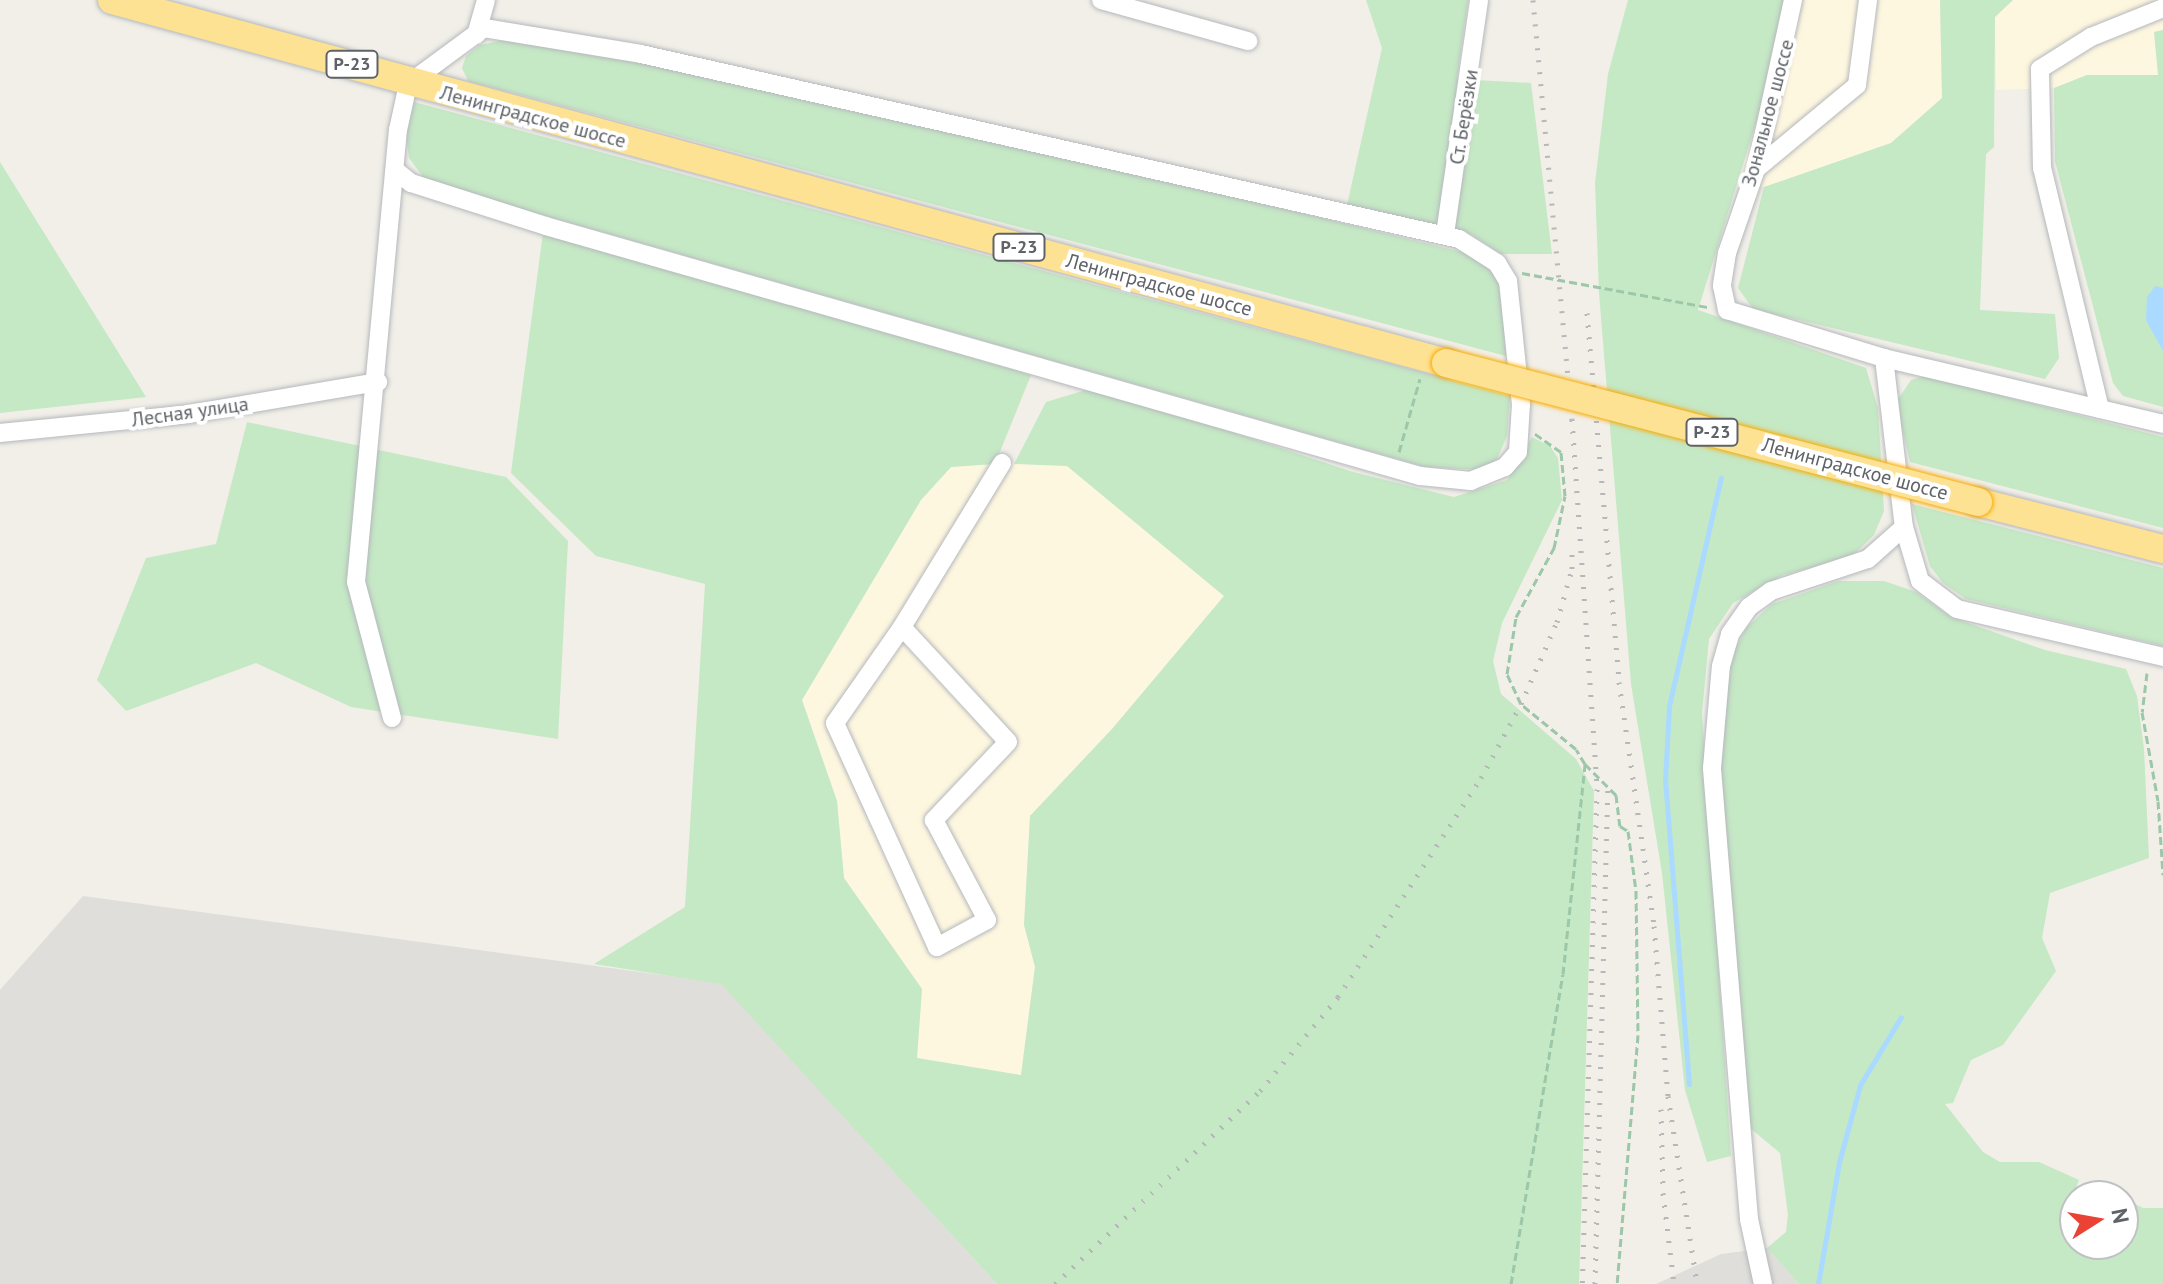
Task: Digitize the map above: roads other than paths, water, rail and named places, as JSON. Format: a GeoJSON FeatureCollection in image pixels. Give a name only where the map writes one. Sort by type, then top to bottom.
{"type":"FeatureCollection","features":[{"type":"Feature","properties":{"kind":"highway","name":"Ленинградское шоссе"},"geometry":{"type":"LineString","coordinates":[[112,0],[371,69],[408,84],[1446,363],[2163,549]]}},
{"type":"Feature","properties":{"kind":"street"},"geometry":{"type":"LineString","coordinates":[[476,35],[486,0]]}},
{"type":"Feature","properties":{"kind":"street"},"geometry":{"type":"LineString","coordinates":[[1101,0],[1248,41]]}},
{"type":"Feature","properties":{"kind":"street","name":"Ст. Берёзки"},"geometry":{"type":"LineString","coordinates":[[1445,234],[1479,0]]}},
{"type":"Feature","properties":{"kind":"street","name":"Зональное шоссе"},"geometry":{"type":"LineString","coordinates":[[1793,0],[1756,169],[1734,224],[1722,286],[1727,310],[1884,358]]}},
{"type":"Feature","properties":{"kind":"street"},"geometry":{"type":"LineString","coordinates":[[1756,169],[1857,85],[1868,0]]}},
{"type":"Feature","properties":{"kind":"street"},"geometry":{"type":"LineString","coordinates":[[2100,409],[2042,168],[2040,69],[2091,37],[2155,7]]}},
{"type":"Feature","properties":{"kind":"street"},"geometry":{"type":"LineString","coordinates":[[392,718],[356,582],[378,382],[382,290],[396,171],[408,84],[484,28],[626,51],[1445,234],[1497,263],[1508,281],[1514,311],[1520,436],[1518,452],[1490,475],[1471,481],[1420,476],[546,226],[411,183],[396,171]]}},
{"type":"Feature","properties":{"kind":"street"},"geometry":{"type":"LineString","coordinates":[[2157,655],[1957,609],[1920,581],[1904,527],[1884,358],[2163,424]]}},
{"type":"Feature","properties":{"kind":"street","name":"Лесная улица"},"geometry":{"type":"LineString","coordinates":[[0,433],[264,402],[378,382]]}},
{"type":"Feature","properties":{"kind":"street"},"geometry":{"type":"LineString","coordinates":[[902,627],[1008,742],[934,820],[987,920],[937,947],[835,723],[902,627],[1002,463]]}},
{"type":"Feature","properties":{"kind":"street"},"geometry":{"type":"LineString","coordinates":[[1763,1284],[1749,1219],[1712,768],[1721,666],[1730,634],[1749,607],[1771,591],[1868,559],[1904,527]]}},
{"type":"Feature","properties":{"kind":"water"},"geometry":{"type":"Polygon","coordinates":[[[2155,286],[2163,288],[2163,351],[2146,320],[2147,297],[2155,286]]]}},
{"type":"Feature","properties":{"kind":"waterway"},"geometry":{"type":"LineString","coordinates":[[1689,1084],[1665,780],[1669,706],[1721,478]]}},
{"type":"Feature","properties":{"kind":"waterway"},"geometry":{"type":"LineString","coordinates":[[1818,1284],[1839,1162],[1860,1085],[1901,1017]]}},
{"type":"Feature","properties":{"kind":"railway"},"geometry":{"type":"LineString","coordinates":[[1533,0],[1572,419],[1597,789],[1582,1284]]}},
{"type":"Feature","properties":{"kind":"railway"},"geometry":{"type":"LineString","coordinates":[[1587,313],[1619,682],[1654,926],[1668,1096],[1697,1284]]}},
{"type":"Feature","properties":{"kind":"railway"},"geometry":{"type":"LineString","coordinates":[[1055,1284],[1260,1091],[1338,997],[1481,778],[1521,704],[1557,622],[1572,569],[1572,547]]}},
{"type":"Feature","properties":{"kind":"railway"},"geometry":{"type":"LineString","coordinates":[[1595,1284],[1608,781]]}},
{"type":"Feature","properties":{"kind":"railway"},"geometry":{"type":"LineString","coordinates":[[1661,1109],[1663,1193],[1674,1284]]}}]}
